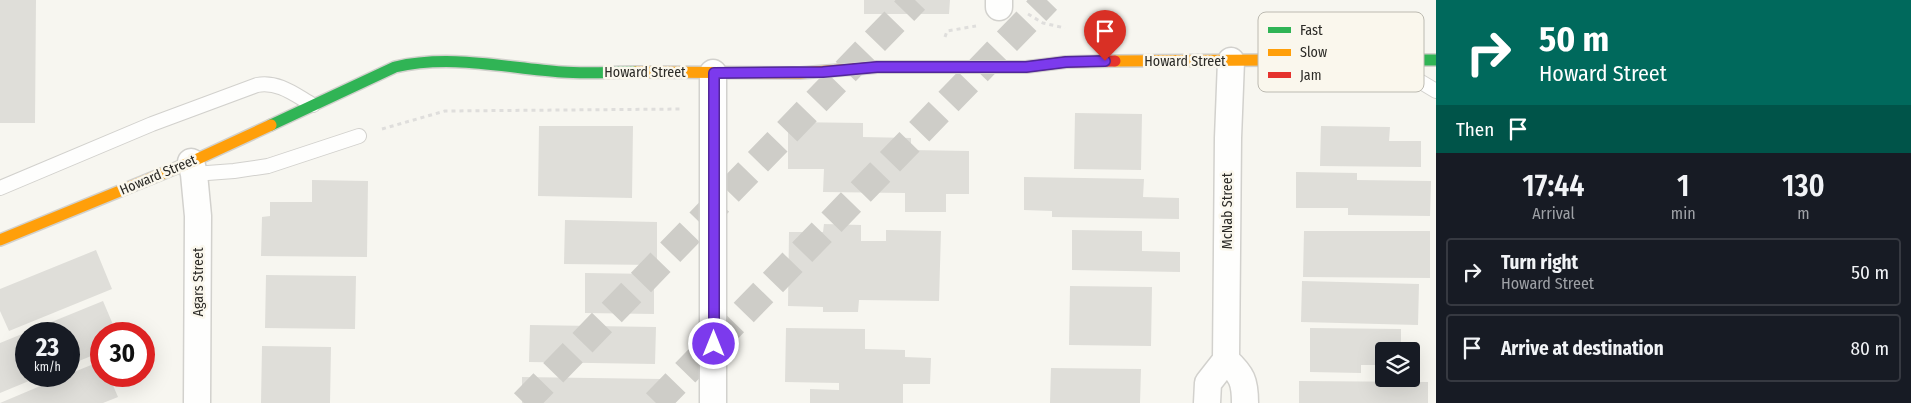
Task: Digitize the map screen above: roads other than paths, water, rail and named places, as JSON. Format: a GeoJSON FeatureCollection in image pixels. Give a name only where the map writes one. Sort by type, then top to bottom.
{"type":"FeatureCollection","features":[{"type":"Feature","properties":{"kind":"street","name":"Howard Street"},"geometry":{"type":"LineString","coordinates":[[0,240],[192,168],[313,105],[401,65],[436,61],[490,63],[563,72],[714,73],[823,72],[877,67],[1026,67],[1066,62],[1105,61],[1258,61]]}},
{"type":"Feature","properties":{"kind":"street","name":"McNab Street"},"geometry":{"type":"LineString","coordinates":[[1226,360],[1228,138],[1231,61]]}},
{"type":"Feature","properties":{"kind":"street"},"geometry":{"type":"LineString","coordinates":[[713,403],[714,73]]}},
{"type":"Feature","properties":{"kind":"street","name":"Agars Street"},"geometry":{"type":"LineString","coordinates":[[192,168],[198,216],[197,403]]}},
{"type":"Feature","properties":{"kind":"street"},"geometry":{"type":"LineString","coordinates":[[1206,403],[1210,378],[1226,360],[1239,373],[1244,382],[1245,403]]}},
{"type":"Feature","properties":{"kind":"lane"},"geometry":{"type":"LineString","coordinates":[[1424,83],[1436,90]]}},
{"type":"Feature","properties":{"kind":"lane"},"geometry":{"type":"LineString","coordinates":[[0,188],[152,124],[257,85],[270,84],[281,87],[313,105]]}},
{"type":"Feature","properties":{"kind":"lane"},"geometry":{"type":"LineString","coordinates":[[192,168],[234,172],[268,166],[359,136]]}},
{"type":"Feature","properties":{"kind":"tunnel"},"geometry":{"type":"LineString","coordinates":[[524,403],[915,0]]}},
{"type":"Feature","properties":{"kind":"tunnel"},"geometry":{"type":"LineString","coordinates":[[656,403],[1047,0]]}}]}
